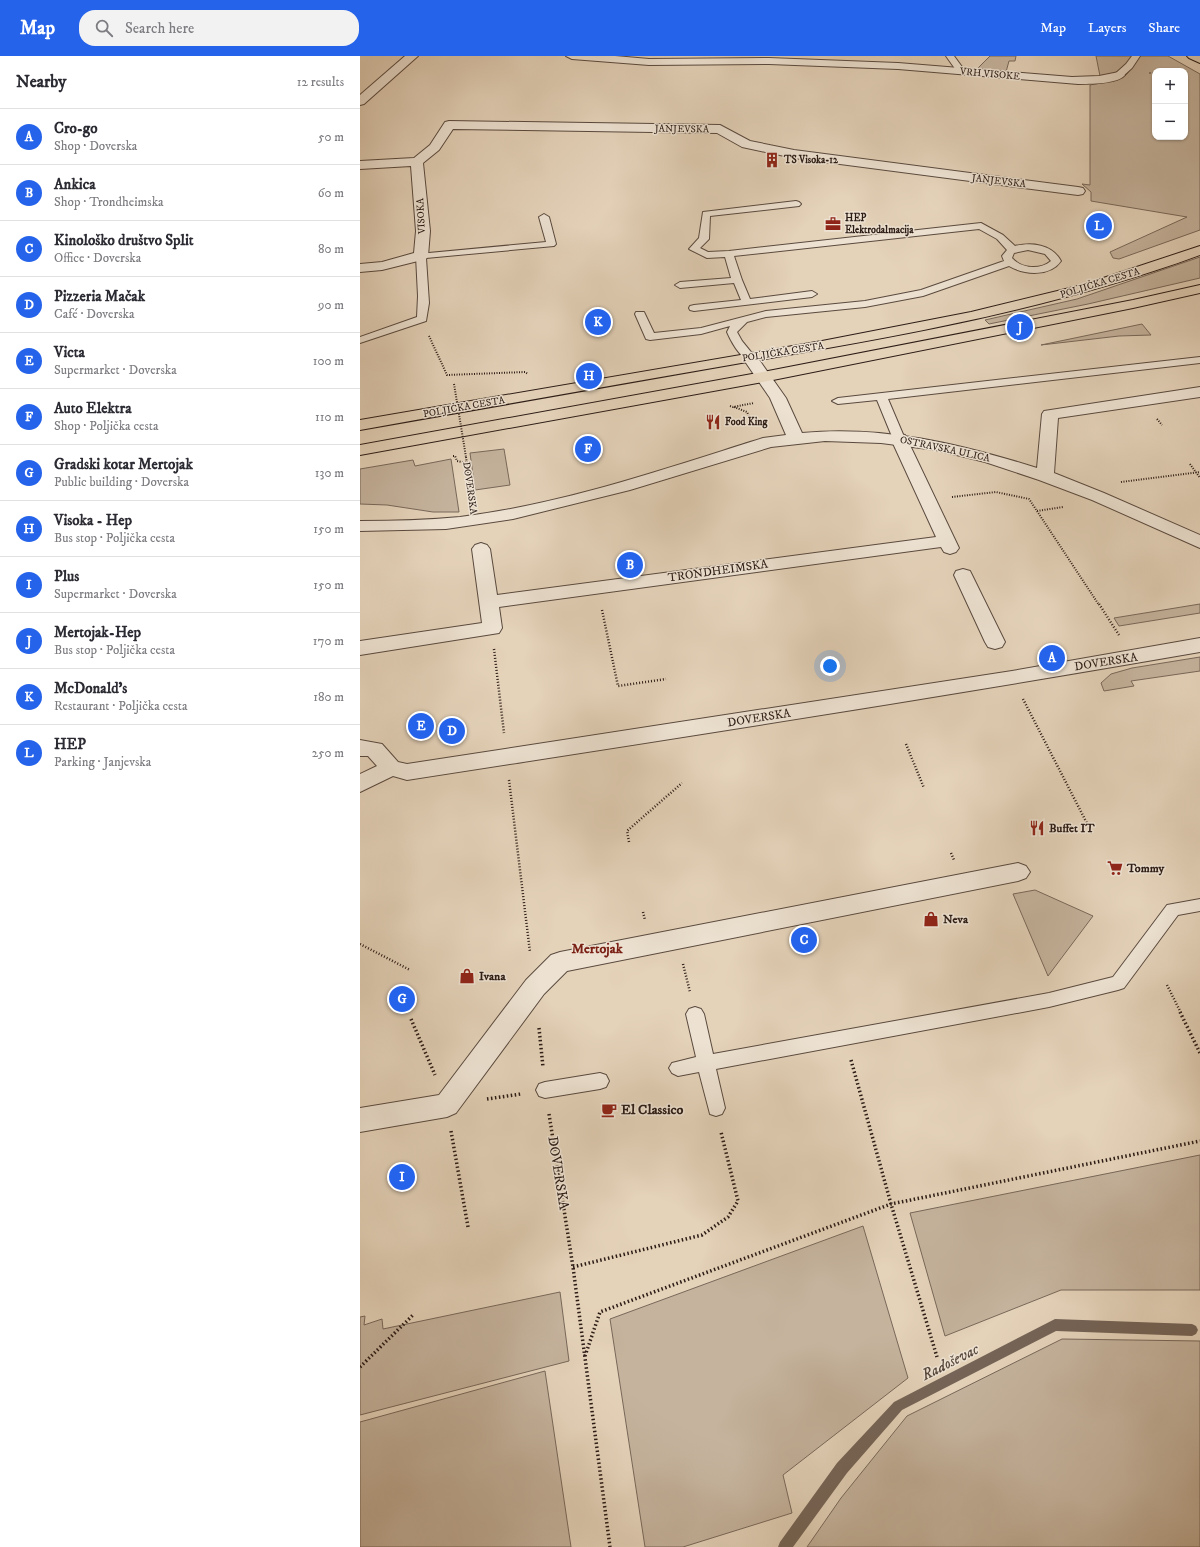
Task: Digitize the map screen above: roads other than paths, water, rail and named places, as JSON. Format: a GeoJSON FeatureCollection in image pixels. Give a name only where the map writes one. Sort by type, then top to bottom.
{"type":"FeatureCollection","features":[{"type":"Feature","properties":{"kind":"main road"},"geometry":{"type":"LineString","coordinates":[[1193,56],[1200,60]]}},
{"type":"Feature","properties":{"kind":"main road","name":"POLJIČKA CESTA"},"geometry":{"type":"LineString","coordinates":[[360,425],[750,357],[798,350],[932,325],[1009,308],[1121,278],[1200,250]]}},
{"type":"Feature","properties":{"kind":"main road","name":"POLJIČKA CESTA"},"geometry":{"type":"LineString","coordinates":[[360,450],[763,377],[1133,304],[1200,289]]}},
{"type":"Feature","properties":{"kind":"street"},"geometry":{"type":"LineString","coordinates":[[360,101],[412,56]]}},
{"type":"Feature","properties":{"kind":"street","name":"VRH VISOKE"},"geometry":{"type":"LineString","coordinates":[[572,56],[649,62],[691,59],[769,58],[898,66],[1087,81],[1113,78],[1119,75]]}},
{"type":"Feature","properties":{"kind":"street","name":"JANJEVSKA"},"geometry":{"type":"LineString","coordinates":[[417,162],[435,148],[449,125],[720,129],[746,144],[794,154],[1078,191]]}},
{"type":"Feature","properties":{"kind":"street"},"geometry":{"type":"LineString","coordinates":[[360,165],[417,162]]}},
{"type":"Feature","properties":{"kind":"street","name":"VISOKA"},"geometry":{"type":"LineString","coordinates":[[417,162],[423,231],[421,256]]}},
{"type":"Feature","properties":{"kind":"street"},"geometry":{"type":"LineString","coordinates":[[360,268],[382,266],[421,256]]}},
{"type":"Feature","properties":{"kind":"street"},"geometry":{"type":"LineString","coordinates":[[360,526],[406,526],[475,520],[574,500],[769,442],[795,438],[778,398],[750,357]]}},
{"type":"Feature","properties":{"kind":"street"},"geometry":{"type":"LineString","coordinates":[[1045,476],[1050,414],[1200,392]]}},
{"type":"Feature","properties":{"kind":"street","name":"OSTRAVSKA ULICA"},"geometry":{"type":"LineString","coordinates":[[795,438],[844,437],[899,439],[948,448],[993,459],[1076,488],[1200,542]]}},
{"type":"Feature","properties":{"kind":"street","name":"TRONDHEIMSKA"},"geometry":{"type":"LineString","coordinates":[[488,602],[949,544],[899,439]]}},
{"type":"Feature","properties":{"kind":"street"},"geometry":{"type":"LineString","coordinates":[[360,648],[492,628],[481,549]]}},
{"type":"Feature","properties":{"kind":"street"},"geometry":{"type":"LineString","coordinates":[[963,575],[995,642]]}},
{"type":"Feature","properties":{"kind":"street","name":"DOVERSKA"},"geometry":{"type":"LineString","coordinates":[[390,768],[407,772],[506,758],[1012,678],[1133,658],[1200,645]]}},
{"type":"Feature","properties":{"kind":"street"},"geometry":{"type":"LineString","coordinates":[[360,748],[374,749],[390,768],[360,784]]}},
{"type":"Feature","properties":{"kind":"street"},"geometry":{"type":"LineString","coordinates":[[360,1120],[447,1105],[535,987],[560,962],[1018,872]]}},
{"type":"Feature","properties":{"kind":"lane"},"geometry":{"type":"LineString","coordinates":[[950,56],[961,71]]}},
{"type":"Feature","properties":{"kind":"lane","name":"VRH VISOKE"},"geometry":{"type":"LineString","coordinates":[[1119,75],[1129,66],[1136,56]]}},
{"type":"Feature","properties":{"kind":"lane"},"geometry":{"type":"LineString","coordinates":[[796,204],[706,214],[704,239],[694,248],[707,254],[729,254],[981,226],[1000,237],[1013,250]]}},
{"type":"Feature","properties":{"kind":"lane"},"geometry":{"type":"LineString","coordinates":[[360,340],[422,319],[424,297],[421,276],[421,256],[551,244],[544,217]]}},
{"type":"Feature","properties":{"kind":"lane"},"geometry":{"type":"LineString","coordinates":[[640,314],[650,337],[701,331],[766,314],[866,304],[922,293],[1009,263],[1020,268],[1035,270],[1049,268],[1056,261],[1054,256],[1045,250],[1028,247],[1013,250],[1007,256],[1009,263]]}},
{"type":"Feature","properties":{"kind":"lane"},"geometry":{"type":"LineString","coordinates":[[729,254],[737,280],[747,302]]}},
{"type":"Feature","properties":{"kind":"lane"},"geometry":{"type":"LineString","coordinates":[[680,285],[737,280]]}},
{"type":"Feature","properties":{"kind":"lane"},"geometry":{"type":"LineString","coordinates":[[694,308],[812,294]]}},
{"type":"Feature","properties":{"kind":"lane"},"geometry":{"type":"LineString","coordinates":[[743,321],[735,327],[732,332],[737,342],[750,357]]}},
{"type":"Feature","properties":{"kind":"lane"},"geometry":{"type":"LineString","coordinates":[[838,401],[1200,360]]}},
{"type":"Feature","properties":{"kind":"lane"},"geometry":{"type":"LineString","coordinates":[[881,396],[899,439]]}},
{"type":"Feature","properties":{"kind":"lane"},"geometry":{"type":"LineString","coordinates":[[678,1068],[1049,1000],[1118,983],[1174,910],[1200,905]]}},
{"type":"Feature","properties":{"kind":"lane"},"geometry":{"type":"LineString","coordinates":[[695,1014],[716,1108]]}},
{"type":"Feature","properties":{"kind":"lane"},"geometry":{"type":"LineString","coordinates":[[545,1090],[600,1081]]}},
{"type":"Feature","properties":{"kind":"waterway","name":"Radoševac"},"geometry":{"type":"LineString","coordinates":[[785,1547],[842,1468],[898,1406],[1055,1325],[1192,1330]]}},
{"type":"Feature","properties":{"kind":"place","name":"TS Visoka-12"},"geometry":{"type":"Point","coordinates":[772,160]}},
{"type":"Feature","properties":{"kind":"place","name":"HEP Elektrodalmacija"},"geometry":{"type":"Point","coordinates":[833,224]}},
{"type":"Feature","properties":{"kind":"place","name":"HEP"},"geometry":{"type":"Point","coordinates":[1099,226]}},
{"type":"Feature","properties":{"kind":"place","name":"McDonald's"},"geometry":{"type":"Point","coordinates":[598,322]}},
{"type":"Feature","properties":{"kind":"place","name":"Mertojak-Hep"},"geometry":{"type":"Point","coordinates":[1020,327]}},
{"type":"Feature","properties":{"kind":"place","name":"Visoka - Hep"},"geometry":{"type":"Point","coordinates":[589,376]}},
{"type":"Feature","properties":{"kind":"place","name":"Food King"},"geometry":{"type":"Point","coordinates":[713,422]}},
{"type":"Feature","properties":{"kind":"place","name":"Auto Elektra"},"geometry":{"type":"Point","coordinates":[588,449]}},
{"type":"Feature","properties":{"kind":"place","name":"Ankica"},"geometry":{"type":"Point","coordinates":[630,565]}},
{"type":"Feature","properties":{"kind":"place","name":"Cro-go"},"geometry":{"type":"Point","coordinates":[1052,658]}},
{"type":"Feature","properties":{"kind":"place","name":"Victa"},"geometry":{"type":"Point","coordinates":[421,726]}},
{"type":"Feature","properties":{"kind":"place","name":"Pizzeria Mačak"},"geometry":{"type":"Point","coordinates":[452,731]}},
{"type":"Feature","properties":{"kind":"place","name":"Buffet IT"},"geometry":{"type":"Point","coordinates":[1037,828]}},
{"type":"Feature","properties":{"kind":"place","name":"Tommy"},"geometry":{"type":"Point","coordinates":[1115,868]}},
{"type":"Feature","properties":{"kind":"place","name":"Neva"},"geometry":{"type":"Point","coordinates":[931,919]}},
{"type":"Feature","properties":{"kind":"place","name":"Kinološko društvo Split"},"geometry":{"type":"Point","coordinates":[804,940]}},
{"type":"Feature","properties":{"kind":"place","name":"Ivana"},"geometry":{"type":"Point","coordinates":[467,976]}},
{"type":"Feature","properties":{"kind":"place","name":"Gradski kotar Mertojak"},"geometry":{"type":"Point","coordinates":[402,999]}},
{"type":"Feature","properties":{"kind":"place","name":"El Classico"},"geometry":{"type":"Point","coordinates":[609,1110]}},
{"type":"Feature","properties":{"kind":"place","name":"Plus"},"geometry":{"type":"Point","coordinates":[402,1177]}},
{"type":"Feature","properties":{"kind":"district","name":"Mertojak"},"geometry":{"type":"Point","coordinates":[597,949]}}]}
